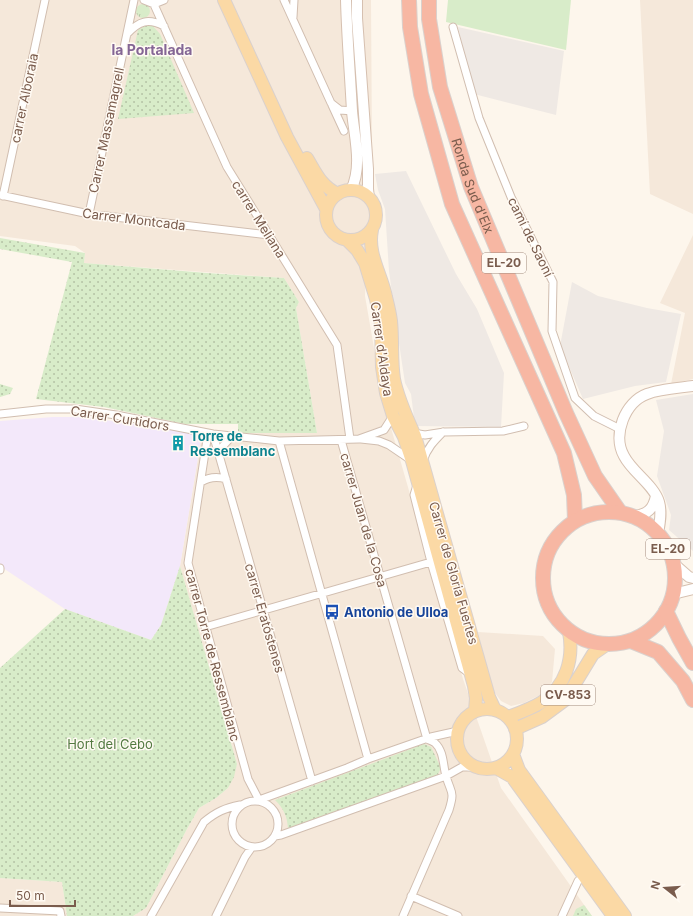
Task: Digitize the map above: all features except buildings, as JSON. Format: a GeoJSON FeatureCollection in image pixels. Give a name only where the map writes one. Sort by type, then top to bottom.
{"type":"FeatureCollection","features":[{"type":"Feature","properties":{"kind":"highway","name":"Ronda Sud d'Elx"},"geometry":{"type":"LineString","coordinates":[[409,0],[410,27],[421,94],[452,204],[564,453],[574,495],[575,520]]}},
{"type":"Feature","properties":{"kind":"highway","name":"Ronda Sud d'Elx"},"geometry":{"type":"LineString","coordinates":[[429,0],[429,19],[440,87],[471,187],[569,420],[595,476],[620,512]]}},
{"type":"Feature","properties":{"kind":"highway","name":"EL-20"},"geometry":{"type":"LineString","coordinates":[[597,512],[620,512],[636,516],[658,533],[667,547],[673,563],[675,579],[673,594],[666,611],[657,624],[645,634],[631,641],[606,645],[587,641],[569,632],[554,616],[544,596],[542,574],[547,553],[558,534],[575,520],[597,512]]}},
{"type":"Feature","properties":{"kind":"highway"},"geometry":{"type":"LineString","coordinates":[[666,611],[693,663]]}},
{"type":"Feature","properties":{"kind":"highway"},"geometry":{"type":"LineString","coordinates":[[631,641],[658,652],[684,681],[693,700]]}},
{"type":"Feature","properties":{"kind":"main road"},"geometry":{"type":"LineString","coordinates":[[225,0],[300,147],[323,184],[329,190],[338,194]]}},
{"type":"Feature","properties":{"kind":"main road"},"geometry":{"type":"LineString","coordinates":[[225,0],[287,137],[326,208],[327,223],[330,230],[341,239],[348,241],[361,239],[372,230],[375,224],[376,210],[374,203],[358,191],[344,191],[338,194],[326,208]]}},
{"type":"Feature","properties":{"kind":"main road"},"geometry":{"type":"LineString","coordinates":[[346,0],[352,111],[357,157],[357,174],[351,190]]}},
{"type":"Feature","properties":{"kind":"main road"},"geometry":{"type":"LineString","coordinates":[[357,0],[357,25],[369,198]]}},
{"type":"Feature","properties":{"kind":"main road","name":"Carrer d'Aldaya"},"geometry":{"type":"LineString","coordinates":[[372,230],[370,239],[372,256],[386,295],[391,322],[392,356],[395,381],[401,404],[414,434]]}},
{"type":"Feature","properties":{"kind":"main road","name":"Carrer d'Aldaya"},"geometry":{"type":"LineString","coordinates":[[348,241],[357,250],[365,263],[376,299],[381,325],[382,367],[386,393],[393,416],[417,462]]}},
{"type":"Feature","properties":{"kind":"main road"},"geometry":{"type":"LineString","coordinates":[[658,533],[661,512],[659,502],[656,496],[624,457],[619,440],[620,429],[626,413],[636,402],[647,394],[693,386]]}},
{"type":"Feature","properties":{"kind":"main road","name":"Carrer de Gloria Fuertes"},"geometry":{"type":"LineString","coordinates":[[414,434],[417,462],[417,483],[440,558],[471,675],[476,698],[475,711]]}},
{"type":"Feature","properties":{"kind":"main road","name":"Carrer de Gloria Fuertes"},"geometry":{"type":"LineString","coordinates":[[417,462],[489,697],[495,710]]}},
{"type":"Feature","properties":{"kind":"main road"},"geometry":{"type":"LineString","coordinates":[[636,516],[645,514],[652,509],[656,496]]}},
{"type":"Feature","properties":{"kind":"main road"},"geometry":{"type":"LineString","coordinates":[[673,563],[689,577],[693,578]]}},
{"type":"Feature","properties":{"kind":"main road"},"geometry":{"type":"LineString","coordinates":[[673,594],[693,589]]}},
{"type":"Feature","properties":{"kind":"main road"},"geometry":{"type":"LineString","coordinates":[[508,717],[543,702],[558,688],[569,666],[571,645],[569,632]]}},
{"type":"Feature","properties":{"kind":"main road","name":"CV-853"},"geometry":{"type":"LineString","coordinates":[[515,729],[542,717],[565,700],[593,654],[606,645]]}},
{"type":"Feature","properties":{"kind":"main road"},"geometry":{"type":"LineString","coordinates":[[485,709],[495,710],[508,717],[515,729],[517,742],[513,754],[506,763],[496,768],[485,769],[475,767],[466,761],[460,752],[457,742],[458,731],[461,723],[467,716],[475,711],[485,709]]}},
{"type":"Feature","properties":{"kind":"main road"},"geometry":{"type":"LineString","coordinates":[[513,754],[519,770],[624,916]]}},
{"type":"Feature","properties":{"kind":"main road"},"geometry":{"type":"LineString","coordinates":[[496,768],[512,777],[613,916]]}},
{"type":"Feature","properties":{"kind":"street","name":"carrer Alboraia"},"geometry":{"type":"LineString","coordinates":[[2,195],[45,0]]}},
{"type":"Feature","properties":{"kind":"street"},"geometry":{"type":"LineString","coordinates":[[144,0],[153,2],[164,0]]}},
{"type":"Feature","properties":{"kind":"street"},"geometry":{"type":"LineString","coordinates":[[284,0],[344,131]]}},
{"type":"Feature","properties":{"kind":"street"},"geometry":{"type":"LineString","coordinates":[[293,19],[294,0]]}},
{"type":"Feature","properties":{"kind":"street","name":"Carrer Massamagrell"},"geometry":{"type":"LineString","coordinates":[[89,214],[127,34],[136,1]]}},
{"type":"Feature","properties":{"kind":"street","name":"carrer Meliana"},"geometry":{"type":"LineString","coordinates":[[153,2],[227,166],[337,345],[350,439]]}},
{"type":"Feature","properties":{"kind":"street"},"geometry":{"type":"LineString","coordinates":[[127,34],[134,26],[144,22],[152,21],[164,26]]}},
{"type":"Feature","properties":{"kind":"street","name":"camí de Saoní"},"geometry":{"type":"LineString","coordinates":[[453,27],[479,118],[512,197],[553,282],[552,331],[575,398],[594,416],[620,429]]}},
{"type":"Feature","properties":{"kind":"street"},"geometry":{"type":"LineString","coordinates":[[331,103],[340,110],[352,111]]}},
{"type":"Feature","properties":{"kind":"street","name":"Carrer Montcada"},"geometry":{"type":"LineString","coordinates":[[2,195],[89,214],[269,234]]}},
{"type":"Feature","properties":{"kind":"street","name":"Carrer Curtidors"},"geometry":{"type":"LineString","coordinates":[[0,414],[46,409],[75,409],[116,415],[211,434],[279,440],[358,439],[378,441],[387,444],[417,462]]}},
{"type":"Feature","properties":{"kind":"street","name":"Carrer Curtidors"},"geometry":{"type":"LineString","coordinates":[[358,439],[384,430],[393,416]]}},
{"type":"Feature","properties":{"kind":"street"},"geometry":{"type":"LineString","coordinates":[[414,434],[425,435],[444,432],[503,431],[524,426]]}},
{"type":"Feature","properties":{"kind":"street"},"geometry":{"type":"LineString","coordinates":[[417,462],[432,443],[444,432]]}},
{"type":"Feature","properties":{"kind":"street","name":"carrer Eratóstenes"},"geometry":{"type":"LineString","coordinates":[[211,434],[219,454],[312,781]]}},
{"type":"Feature","properties":{"kind":"street","name":"carrer Torre de Ressemblanc"},"geometry":{"type":"LineString","coordinates":[[211,434],[201,482],[188,563],[248,779],[259,800]]}},
{"type":"Feature","properties":{"kind":"street"},"geometry":{"type":"LineString","coordinates":[[219,454],[223,446],[232,436]]}},
{"type":"Feature","properties":{"kind":"street"},"geometry":{"type":"LineString","coordinates":[[279,440],[368,759]]}},
{"type":"Feature","properties":{"kind":"street","name":"carrer Juan de la Cosa"},"geometry":{"type":"LineString","coordinates":[[341,440],[427,739]]}},
{"type":"Feature","properties":{"kind":"street"},"geometry":{"type":"LineString","coordinates":[[201,482],[213,477],[226,479]]}},
{"type":"Feature","properties":{"kind":"street","name":"Carrer de Gloria Fuertes"},"geometry":{"type":"LineString","coordinates":[[417,483],[414,495],[431,562],[462,668],[471,675]]}},
{"type":"Feature","properties":{"kind":"street"},"geometry":{"type":"LineString","coordinates":[[205,626],[431,562]]}},
{"type":"Feature","properties":{"kind":"street"},"geometry":{"type":"LineString","coordinates":[[152,916],[204,822],[216,812],[228,807],[240,805],[249,800],[259,800],[348,768],[368,759],[427,739],[458,731]]}},
{"type":"Feature","properties":{"kind":"street"},"geometry":{"type":"LineString","coordinates":[[403,916],[448,810],[452,797],[452,792],[446,776],[445,766],[436,744],[427,739]]}},
{"type":"Feature","properties":{"kind":"street"},"geometry":{"type":"LineString","coordinates":[[275,836],[446,776],[462,767],[475,767]]}},
{"type":"Feature","properties":{"kind":"street"},"geometry":{"type":"LineString","coordinates":[[240,805],[234,812],[231,822],[233,833],[237,840],[243,844],[252,847],[263,846],[270,842],[275,836],[278,825],[276,814],[271,806],[259,800]]}},
{"type":"Feature","properties":{"kind":"street"},"geometry":{"type":"LineString","coordinates":[[216,916],[245,857],[252,847]]}},
{"type":"Feature","properties":{"kind":"street"},"geometry":{"type":"LineString","coordinates":[[562,916],[578,881]]}},
{"type":"Feature","properties":{"kind":"street"},"geometry":{"type":"LineString","coordinates":[[411,896],[458,916]]}},
{"type":"Feature","properties":{"kind":"street"},"geometry":{"type":"LineString","coordinates":[[0,908],[60,911],[61,916]]}},
{"type":"Feature","properties":{"kind":"shaded area"},"geometry":{"type":"Polygon","coordinates":[[[0,0],[371,0],[372,153],[365,296],[383,400],[463,679],[501,788],[592,916],[133,916],[146,908],[199,808],[216,798],[228,788],[237,764],[180,566],[201,440],[238,432],[317,433],[296,308],[299,302],[284,278],[84,263],[85,253],[75,246],[0,236],[0,0]]]}},
{"type":"Feature","properties":{"kind":"shaded area"},"geometry":{"type":"Polygon","coordinates":[[[640,0],[693,0],[693,214],[650,194],[640,0]]]}},
{"type":"Feature","properties":{"kind":"shaded area"},"geometry":{"type":"Polygon","coordinates":[[[458,27],[564,51],[556,115],[474,94],[458,27]]]}},
{"type":"Feature","properties":{"kind":"shaded area"},"geometry":{"type":"Polygon","coordinates":[[[406,171],[456,274],[477,309],[504,373],[501,427],[415,426],[411,394],[405,383],[397,330],[389,271],[385,209],[378,190],[375,174],[406,171]]]}},
{"type":"Feature","properties":{"kind":"shaded area"},"geometry":{"type":"Polygon","coordinates":[[[693,235],[693,379],[671,384],[685,313],[660,303],[693,235]]]}},
{"type":"Feature","properties":{"kind":"shaded area"},"geometry":{"type":"Polygon","coordinates":[[[572,282],[598,296],[647,308],[681,314],[666,382],[635,386],[583,399],[560,346],[572,282]]]}},
{"type":"Feature","properties":{"kind":"shaded area"},"geometry":{"type":"Polygon","coordinates":[[[693,394],[693,551],[669,530],[671,515],[657,476],[664,431],[656,400],[693,394]]]}},
{"type":"Feature","properties":{"kind":"shaded area"},"geometry":{"type":"Polygon","coordinates":[[[53,417],[81,417],[190,431],[201,440],[180,566],[161,625],[151,640],[65,609],[0,566],[0,421],[53,417]]]}},
{"type":"Feature","properties":{"kind":"shaded area"},"geometry":{"type":"Polygon","coordinates":[[[478,632],[543,636],[555,649],[552,682],[542,694],[524,703],[511,706],[501,701],[492,689],[478,632]]]}},
{"type":"Feature","properties":{"kind":"shaded area"},"geometry":{"type":"Polygon","coordinates":[[[0,878],[62,882],[67,916],[0,916],[0,878]]]}},
{"type":"Feature","properties":{"kind":"green space"},"geometry":{"type":"Polygon","coordinates":[[[448,0],[571,0],[566,50],[446,22],[448,0]]]}},
{"type":"Feature","properties":{"kind":"green space"},"geometry":{"type":"Polygon","coordinates":[[[140,4],[146,4],[150,8],[150,14],[146,18],[140,18],[136,14],[136,8],[140,4]]]}},
{"type":"Feature","properties":{"kind":"green space"},"geometry":{"type":"Polygon","coordinates":[[[145,26],[153,26],[160,34],[194,113],[118,119],[138,30],[145,26]]]}},
{"type":"Feature","properties":{"kind":"green space"},"geometry":{"type":"Polygon","coordinates":[[[0,238],[85,253],[84,263],[284,278],[299,302],[296,308],[317,433],[245,433],[238,432],[238,424],[185,424],[104,407],[36,399],[72,262],[0,249],[0,238]]]}},
{"type":"Feature","properties":{"kind":"green space"},"geometry":{"type":"Polygon","coordinates":[[[0,384],[13,388],[10,394],[0,397],[0,384]]]}},
{"type":"Feature","properties":{"kind":"green space","name":"Hort del Cebo"},"geometry":{"type":"Polygon","coordinates":[[[180,566],[237,764],[234,777],[228,788],[216,798],[199,808],[146,908],[133,916],[67,916],[62,882],[0,878],[0,668],[65,609],[151,640],[161,625],[180,566]]]}},
{"type":"Feature","properties":{"kind":"green space"},"geometry":{"type":"Polygon","coordinates":[[[424,744],[431,747],[441,768],[437,776],[288,828],[287,820],[281,806],[275,800],[424,744]]]}},
{"type":"Feature","properties":{"kind":"green space"},"geometry":{"type":"Polygon","coordinates":[[[584,905],[592,916],[573,916],[576,909],[584,905]]]}},
{"type":"Feature","properties":{"kind":"place","name":"Torre de Ressemblanc"},"geometry":{"type":"Point","coordinates":[178,443]}},
{"type":"Feature","properties":{"kind":"place","name":"Antonio de Ulloa"},"geometry":{"type":"Point","coordinates":[332,612]}},
{"type":"Feature","properties":{"kind":"district","name":"la Portalada"},"geometry":{"type":"Point","coordinates":[152,50]}}]}
